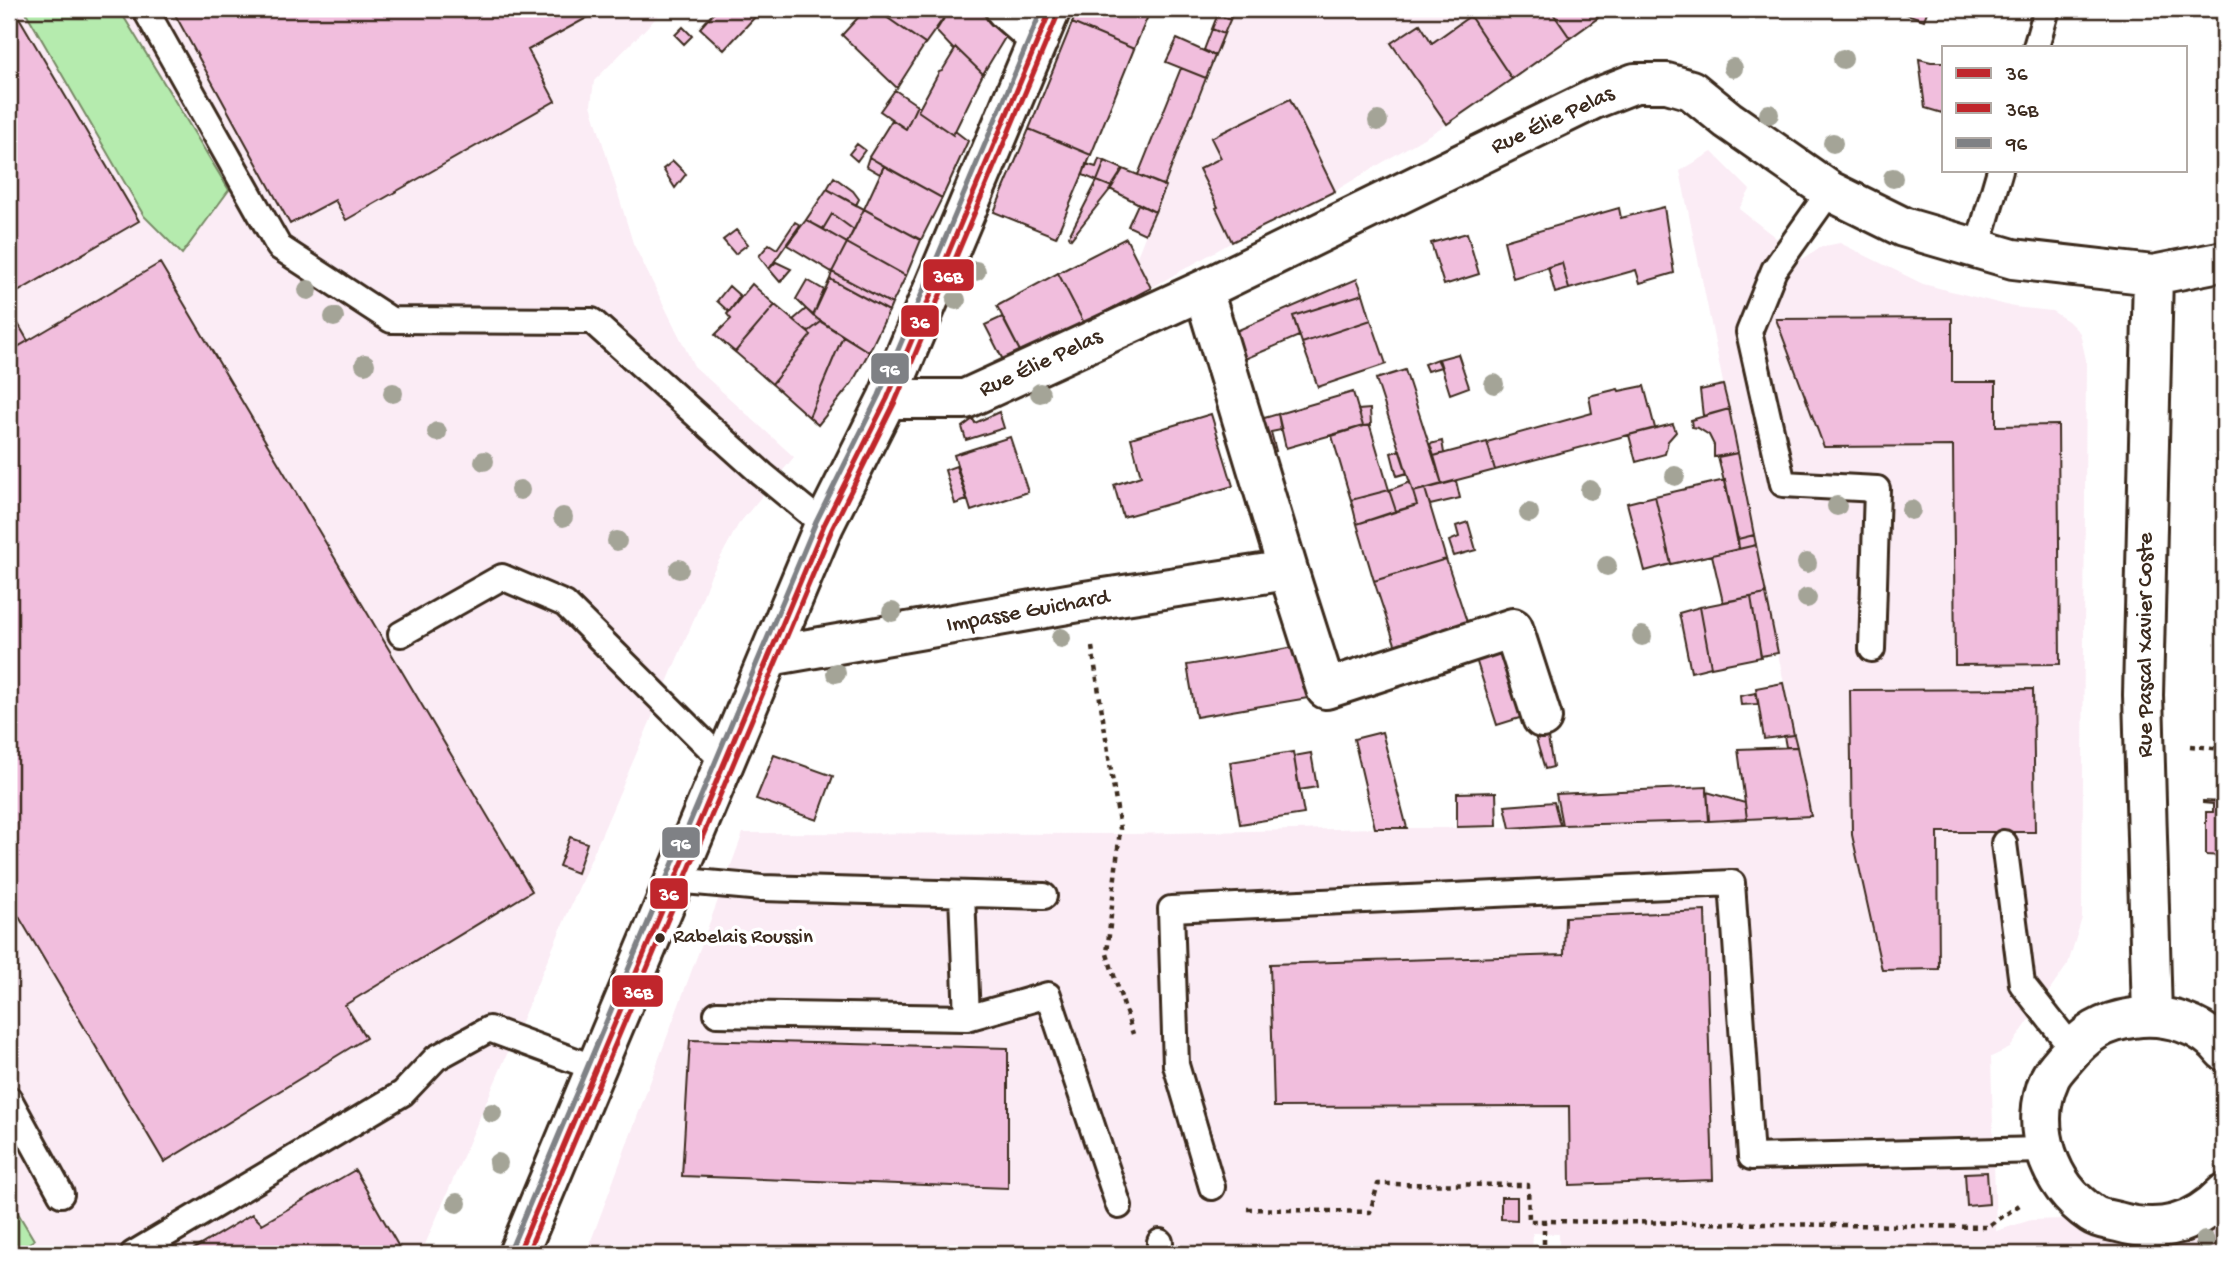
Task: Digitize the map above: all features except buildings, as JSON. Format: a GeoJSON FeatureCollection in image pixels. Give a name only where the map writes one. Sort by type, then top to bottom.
{"type":"FeatureCollection","features":[{"type":"Feature","properties":{"kind":"street"},"geometry":{"type":"LineString","coordinates":[[518,1254],[824,525],[887,399],[1045,24],[1005,9]]}},
{"type":"Feature","properties":{"kind":"street","name":"Rue Élie Pelas"},"geometry":{"type":"LineString","coordinates":[[887,399],[965,399],[1203,290],[1594,99],[1635,83],[1667,83],[1691,90],[1728,120],[1830,191],[1903,227],[2013,259],[2153,275],[2224,261]]}},
{"type":"Feature","properties":{"kind":"street","name":"Rue Pascal Xavier Coste"},"geometry":{"type":"LineString","coordinates":[[2152,1015],[2143,695],[2153,275]]}},
{"type":"Feature","properties":{"kind":"street"},"geometry":{"type":"LineString","coordinates":[[1203,290],[1326,689],[1513,628],[1542,718]]}},
{"type":"Feature","properties":{"kind":"street","name":"Impasse Guichard"},"geometry":{"type":"LineString","coordinates":[[769,656],[1288,569]]}},
{"type":"Feature","properties":{"kind":"street"},"geometry":{"type":"LineString","coordinates":[[2224,1051],[2219,1044],[2188,1024],[2152,1015],[2115,1020],[2082,1038],[2050,1077],[2041,1113],[2052,1164],[2066,1192],[2094,1216],[2140,1229],[2177,1225],[2210,1209],[2224,1194]]}},
{"type":"Feature","properties":{"kind":"lane"},"geometry":{"type":"LineString","coordinates":[[145,9],[279,247],[391,320],[592,321],[762,474],[824,525]]}},
{"type":"Feature","properties":{"kind":"lane"},"geometry":{"type":"LineString","coordinates":[[2036,46],[2047,9]]}},
{"type":"Feature","properties":{"kind":"lane"},"geometry":{"type":"LineString","coordinates":[[1977,249],[1999,172]]}},
{"type":"Feature","properties":{"kind":"lane"},"geometry":{"type":"LineString","coordinates":[[1830,191],[1774,270],[1749,332],[1783,484],[1877,489],[1872,649]]}},
{"type":"Feature","properties":{"kind":"lane"},"geometry":{"type":"LineString","coordinates":[[401,634],[502,577],[565,604],[724,762]]}},
{"type":"Feature","properties":{"kind":"lane"},"geometry":{"type":"LineString","coordinates":[[2004,843],[2022,984],[2073,1049]]}},
{"type":"Feature","properties":{"kind":"lane"},"geometry":{"type":"LineString","coordinates":[[674,880],[762,888],[1044,896]]}},
{"type":"Feature","properties":{"kind":"lane"},"geometry":{"type":"LineString","coordinates":[[1212,1186],[1177,1065],[1171,909],[1732,883],[1751,1157],[2052,1164]]}},
{"type":"Feature","properties":{"kind":"lane"},"geometry":{"type":"LineString","coordinates":[[962,895],[967,1018]]}},
{"type":"Feature","properties":{"kind":"lane"},"geometry":{"type":"LineString","coordinates":[[717,1014],[967,1018],[1048,995],[1119,1206]]}},
{"type":"Feature","properties":{"kind":"lane"},"geometry":{"type":"LineString","coordinates":[[133,1254],[402,1093],[436,1059],[489,1029],[595,1068]]}},
{"type":"Feature","properties":{"kind":"lane"},"geometry":{"type":"LineString","coordinates":[[9,1099],[61,1194]]}},
{"type":"Feature","properties":{"kind":"path"},"geometry":{"type":"LineString","coordinates":[[1085,601],[1120,829],[1107,954],[1136,1043]]}},
{"type":"Feature","properties":{"kind":"path"},"geometry":{"type":"LineString","coordinates":[[1245,1209],[1370,1212],[1378,1184],[1528,1185],[1529,1221],[1987,1227],[2052,1164]]}},
{"type":"Feature","properties":{"kind":"path"},"geometry":{"type":"LineString","coordinates":[[1544,1221],[1544,1254]]}},
{"type":"Feature","properties":{"kind":"shaded area"},"geometry":{"type":"Polygon","coordinates":[[[9,9],[665,9],[594,81],[591,105],[633,243],[694,366],[794,457],[738,525],[710,577],[421,1254],[9,1254],[9,9]]]}},
{"type":"Feature","properties":{"kind":"shaded area"},"geometry":{"type":"Polygon","coordinates":[[[1235,9],[1610,9],[1447,124],[1335,191],[1232,242],[1151,288],[1136,259],[1235,9]]]}},
{"type":"Feature","properties":{"kind":"shaded area"},"geometry":{"type":"Polygon","coordinates":[[[1712,152],[1750,190],[1739,209],[1803,259],[1820,247],[1840,243],[1923,284],[2014,307],[2052,311],[2080,333],[2086,360],[2082,918],[2068,964],[2010,1048],[1991,1057],[1996,1231],[2031,1220],[2064,1219],[2106,1232],[2174,1238],[2224,1221],[2224,1254],[1559,1254],[1559,1234],[1533,1233],[1532,1254],[586,1254],[743,833],[1133,834],[1375,828],[1510,828],[1811,816],[1680,171],[1712,152]]]}},
{"type":"Feature","properties":{"kind":"green space"},"geometry":{"type":"Polygon","coordinates":[[[24,9],[119,9],[229,190],[182,254],[144,216],[24,9]]]}},
{"type":"Feature","properties":{"kind":"green space"},"geometry":{"type":"Polygon","coordinates":[[[9,1198],[34,1240],[13,1254],[9,1254],[9,1198]]]}},
{"type":"Feature","properties":{"kind":"transit line","name":"96"},"geometry":{"type":"LineString","coordinates":[[510,1251],[816,522],[879,395],[1042,9]]}},
{"type":"Feature","properties":{"kind":"transit line","name":"36"},"geometry":{"type":"LineString","coordinates":[[518,1254],[824,525],[887,399],[1051,9]]}},
{"type":"Feature","properties":{"kind":"transit line","name":"36B"},"geometry":{"type":"LineString","coordinates":[[527,1254],[832,529],[895,402],[1059,12]]}},
{"type":"Feature","properties":{"kind":"place","name":"Rabelais Roussin"},"geometry":{"type":"Point","coordinates":[660,938]}}]}
